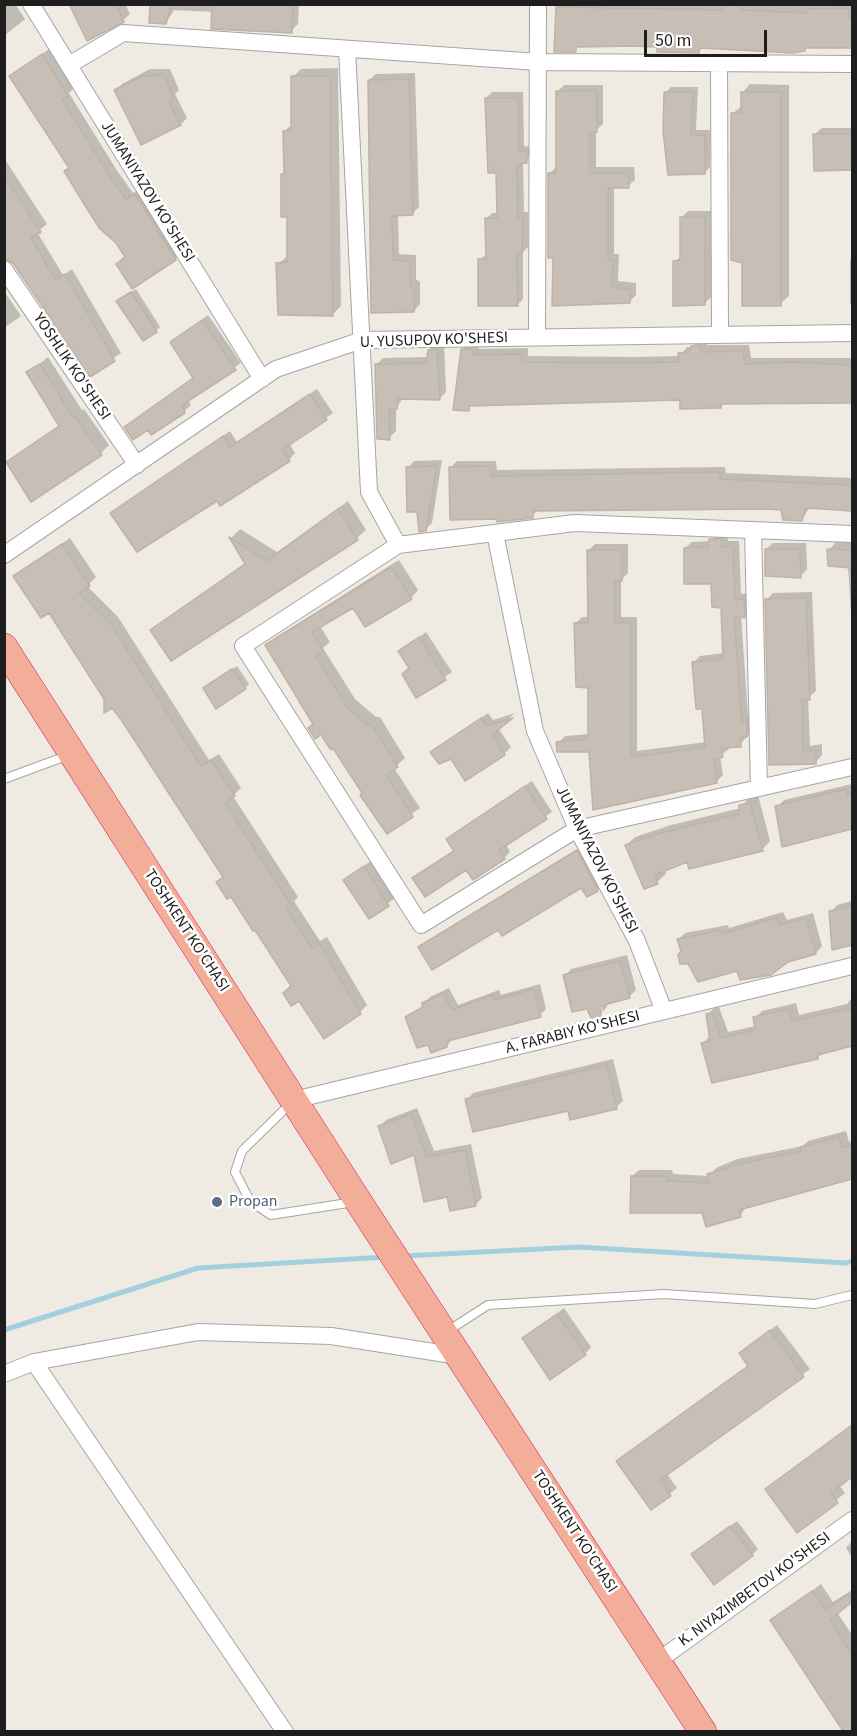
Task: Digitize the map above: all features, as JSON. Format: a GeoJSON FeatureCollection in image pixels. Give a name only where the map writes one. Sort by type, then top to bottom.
{"type":"FeatureCollection","features":[{"type":"Feature","properties":{"kind":"highway","name":"TOSHKENT KO'CHASI"},"geometry":{"type":"LineString","coordinates":[[4,647],[362,1208],[703,1731]]}},
{"type":"Feature","properties":{"kind":"street","name":"JUMANIYAZOV KO'SHESI"},"geometry":{"type":"LineString","coordinates":[[31,4],[262,379]]}},
{"type":"Feature","properties":{"kind":"street"},"geometry":{"type":"LineString","coordinates":[[537,337],[538,4]]}},
{"type":"Feature","properties":{"kind":"street"},"geometry":{"type":"LineString","coordinates":[[69,65],[123,33],[538,62],[852,64]]}},
{"type":"Feature","properties":{"kind":"street"},"geometry":{"type":"LineString","coordinates":[[347,49],[369,492],[398,546]]}},
{"type":"Feature","properties":{"kind":"street"},"geometry":{"type":"LineString","coordinates":[[719,63],[720,335]]}},
{"type":"Feature","properties":{"kind":"street","name":"YOSHLIK KO'SHESI"},"geometry":{"type":"LineString","coordinates":[[4,269],[136,465]]}},
{"type":"Feature","properties":{"kind":"street","name":"U. YUSUPOV KO'SHESI"},"geometry":{"type":"LineString","coordinates":[[4,555],[276,369],[362,340],[852,333]]}},
{"type":"Feature","properties":{"kind":"street"},"geometry":{"type":"LineString","coordinates":[[852,534],[575,523],[398,546],[243,646],[422,925],[577,829],[852,767]]}},
{"type":"Feature","properties":{"kind":"street"},"geometry":{"type":"LineString","coordinates":[[753,530],[759,788]]}},
{"type":"Feature","properties":{"kind":"street","name":"JUMANIYAZOV KO'SHESI"},"geometry":{"type":"LineString","coordinates":[[495,533],[535,731],[577,829],[638,941],[664,1011]]}},
{"type":"Feature","properties":{"kind":"street","name":"A. FARABIY KO'SHESI"},"geometry":{"type":"LineString","coordinates":[[294,1100],[852,966]]}},
{"type":"Feature","properties":{"kind":"street"},"geometry":{"type":"LineString","coordinates":[[4,1374],[34,1362],[198,1332],[331,1336],[459,1356]]}},
{"type":"Feature","properties":{"kind":"street"},"geometry":{"type":"LineString","coordinates":[[34,1362],[285,1731]]}},
{"type":"Feature","properties":{"kind":"street","name":"K. NIYAZIMBETOV KO'SHESI"},"geometry":{"type":"LineString","coordinates":[[658,1661],[852,1520]]}},
{"type":"Feature","properties":{"kind":"lane"},"geometry":{"type":"LineString","coordinates":[[4,779],[72,754]]}},
{"type":"Feature","properties":{"kind":"lane"},"geometry":{"type":"LineString","coordinates":[[294,1100],[242,1151],[235,1172],[250,1201],[271,1215],[362,1208]]}},
{"type":"Feature","properties":{"kind":"lane"},"geometry":{"type":"LineString","coordinates":[[444,1333],[488,1305],[664,1294],[815,1304],[852,1295]]}},
{"type":"Feature","properties":{"kind":"building"},"geometry":{"type":"Polygon","coordinates":[[[69,4],[116,4],[124,22],[87,41],[69,4]]]}},
{"type":"Feature","properties":{"kind":"building"},"geometry":{"type":"Polygon","coordinates":[[[150,4],[171,4],[166,24],[149,23],[150,4]]]}},
{"type":"Feature","properties":{"kind":"building"},"geometry":{"type":"Polygon","coordinates":[[[212,4],[293,4],[292,33],[211,29],[212,4]]]}},
{"type":"Feature","properties":{"kind":"building"},"geometry":{"type":"Polygon","coordinates":[[[724,4],[741,4],[742,10],[808,13],[808,9],[848,8],[849,17],[852,17],[852,48],[805,48],[805,51],[792,53],[700,48],[699,53],[657,52],[657,47],[632,46],[576,47],[576,52],[554,52],[556,7],[723,10],[724,4]]]}},
{"type":"Feature","properties":{"kind":"building"},"geometry":{"type":"Polygon","coordinates":[[[42,54],[68,96],[62,100],[110,176],[126,199],[135,194],[176,260],[132,289],[116,264],[125,257],[116,243],[100,229],[64,171],[69,168],[9,76],[42,54]]]}},
{"type":"Feature","properties":{"kind":"building"},"geometry":{"type":"Polygon","coordinates":[[[164,75],[173,98],[169,102],[181,125],[141,145],[114,90],[142,76],[164,75]]]}},
{"type":"Feature","properties":{"kind":"building"},"geometry":{"type":"Polygon","coordinates":[[[291,76],[330,76],[333,316],[278,315],[276,263],[287,262],[287,217],[281,217],[281,174],[284,174],[283,131],[291,130],[291,76]]]}},
{"type":"Feature","properties":{"kind":"building"},"geometry":{"type":"Polygon","coordinates":[[[409,79],[413,215],[392,216],[393,260],[410,261],[410,286],[414,288],[414,312],[371,313],[368,80],[409,79]]]}},
{"type":"Feature","properties":{"kind":"building"},"geometry":{"type":"Polygon","coordinates":[[[556,91],[597,91],[597,132],[590,132],[590,173],[628,173],[629,188],[608,188],[608,260],[613,260],[612,287],[630,289],[630,303],[552,306],[553,258],[548,258],[548,173],[556,173],[556,91]]]}},
{"type":"Feature","properties":{"kind":"building"},"geometry":{"type":"Polygon","coordinates":[[[664,92],[693,92],[691,135],[705,135],[705,174],[668,175],[663,132],[664,92]]]}},
{"type":"Feature","properties":{"kind":"building"},"geometry":{"type":"Polygon","coordinates":[[[741,92],[781,92],[781,306],[742,306],[742,263],[731,260],[731,113],[741,113],[741,92]]]}},
{"type":"Feature","properties":{"kind":"building"},"geometry":{"type":"Polygon","coordinates":[[[485,98],[518,98],[519,151],[527,152],[527,163],[517,164],[518,218],[523,218],[522,254],[517,255],[518,306],[478,306],[478,259],[486,259],[485,218],[497,218],[496,173],[488,173],[485,98]]]}},
{"type":"Feature","properties":{"kind":"building"},"geometry":{"type":"Polygon","coordinates":[[[813,134],[852,134],[852,170],[814,171],[813,134]]]}},
{"type":"Feature","properties":{"kind":"building"},"geometry":{"type":"Polygon","coordinates":[[[4,175],[41,232],[31,238],[56,280],[65,274],[115,361],[90,377],[13,263],[4,259],[4,175]]]}},
{"type":"Feature","properties":{"kind":"building"},"geometry":{"type":"Polygon","coordinates":[[[680,217],[705,217],[705,305],[673,306],[673,261],[680,260],[680,217]]]}},
{"type":"Feature","properties":{"kind":"building"},"geometry":{"type":"Polygon","coordinates":[[[131,292],[157,332],[143,341],[116,301],[131,292]]]}},
{"type":"Feature","properties":{"kind":"building"},"geometry":{"type":"Polygon","coordinates":[[[202,320],[236,370],[182,405],[185,413],[151,435],[148,430],[133,440],[124,427],[193,378],[170,342],[202,320]]]}},
{"type":"Feature","properties":{"kind":"building"},"geometry":{"type":"Polygon","coordinates":[[[691,346],[700,346],[701,352],[743,351],[745,364],[793,362],[852,365],[852,403],[721,404],[721,408],[680,409],[680,400],[469,406],[469,411],[453,410],[461,349],[472,349],[473,355],[521,354],[522,362],[628,363],[679,362],[678,353],[689,353],[691,346]]]}},
{"type":"Feature","properties":{"kind":"building"},"geometry":{"type":"Polygon","coordinates":[[[437,349],[440,400],[398,399],[397,409],[389,410],[390,440],[377,439],[375,364],[426,363],[428,350],[437,349]]]}},
{"type":"Feature","properties":{"kind":"building"},"geometry":{"type":"Polygon","coordinates":[[[40,364],[73,417],[75,416],[102,455],[31,502],[6,462],[59,426],[26,372],[40,364]]]}},
{"type":"Feature","properties":{"kind":"building"},"geometry":{"type":"Polygon","coordinates":[[[310,394],[327,420],[282,450],[290,461],[220,506],[217,501],[137,552],[110,513],[223,436],[230,447],[310,394]]]}},
{"type":"Feature","properties":{"kind":"building"},"geometry":{"type":"Polygon","coordinates":[[[437,466],[426,531],[419,532],[417,512],[407,512],[406,467],[437,466]]]}},
{"type":"Feature","properties":{"kind":"building"},"geometry":{"type":"Polygon","coordinates":[[[490,466],[491,476],[720,472],[720,479],[852,485],[852,511],[806,508],[802,521],[783,520],[781,510],[766,509],[533,511],[533,518],[497,522],[497,519],[450,520],[449,467],[490,466]]]}},
{"type":"Feature","properties":{"kind":"building"},"geometry":{"type":"Polygon","coordinates":[[[338,509],[358,540],[171,661],[150,630],[245,564],[229,537],[267,561],[338,509]]]}},
{"type":"Feature","properties":{"kind":"building"},"geometry":{"type":"Polygon","coordinates":[[[709,539],[721,539],[722,547],[733,547],[735,600],[744,599],[745,618],[734,616],[742,722],[747,722],[747,737],[740,737],[741,747],[721,748],[723,757],[714,760],[717,783],[593,810],[589,752],[557,752],[556,742],[588,739],[588,688],[576,687],[574,623],[588,623],[587,550],[622,550],[622,581],[615,581],[615,623],[631,623],[631,757],[705,747],[702,709],[696,709],[692,662],[723,659],[721,608],[712,607],[711,584],[684,584],[684,548],[708,547],[709,539]]]}},
{"type":"Feature","properties":{"kind":"building"},"geometry":{"type":"Polygon","coordinates":[[[62,544],[90,586],[79,593],[111,624],[201,766],[211,760],[235,796],[225,803],[292,906],[287,909],[312,948],[319,943],[361,1014],[324,1039],[299,1001],[291,1006],[283,993],[291,986],[255,930],[253,931],[231,897],[227,899],[216,882],[223,877],[122,721],[112,708],[104,713],[104,699],[49,613],[41,618],[13,576],[62,544]]]}},
{"type":"Feature","properties":{"kind":"building"},"geometry":{"type":"Polygon","coordinates":[[[765,549],[800,549],[801,578],[765,576],[765,549]]]}},
{"type":"Feature","properties":{"kind":"building"},"geometry":{"type":"Polygon","coordinates":[[[827,549],[852,550],[852,568],[828,566],[827,549]]]}},
{"type":"Feature","properties":{"kind":"building"},"geometry":{"type":"Polygon","coordinates":[[[391,567],[412,599],[365,627],[353,608],[312,632],[323,651],[316,656],[347,707],[367,725],[372,725],[398,767],[386,775],[413,817],[387,834],[360,795],[362,793],[333,748],[331,750],[321,735],[315,739],[308,728],[313,724],[265,645],[391,567]]]}},
{"type":"Feature","properties":{"kind":"building"},"geometry":{"type":"Polygon","coordinates":[[[806,598],[810,700],[802,700],[803,752],[816,750],[816,764],[769,765],[765,599],[806,598]]]}},
{"type":"Feature","properties":{"kind":"building"},"geometry":{"type":"Polygon","coordinates":[[[419,637],[446,680],[416,698],[402,674],[409,668],[398,651],[419,637]]]}},
{"type":"Feature","properties":{"kind":"building"},"geometry":{"type":"Polygon","coordinates":[[[232,669],[246,689],[216,709],[203,688],[232,669]]]}},
{"type":"Feature","properties":{"kind":"building"},"geometry":{"type":"Polygon","coordinates":[[[481,718],[486,726],[513,718],[492,735],[505,755],[465,781],[451,759],[439,764],[430,752],[481,718]]]}},
{"type":"Feature","properties":{"kind":"building"},"geometry":{"type":"Polygon","coordinates":[[[525,786],[547,819],[499,850],[505,859],[473,880],[466,870],[425,897],[412,878],[454,851],[446,839],[525,786]]]}},
{"type":"Feature","properties":{"kind":"building"},"geometry":{"type":"Polygon","coordinates":[[[846,789],[848,795],[852,794],[852,829],[782,847],[775,806],[846,789]]]}},
{"type":"Feature","properties":{"kind":"building"},"geometry":{"type":"Polygon","coordinates":[[[750,803],[763,851],[689,869],[687,862],[655,875],[658,884],[644,889],[625,845],[661,833],[739,814],[739,805],[750,803]]]}},
{"type":"Feature","properties":{"kind":"building"},"geometry":{"type":"Polygon","coordinates":[[[577,850],[598,891],[587,897],[581,888],[502,936],[498,930],[432,970],[418,947],[577,850]]]}},
{"type":"Feature","properties":{"kind":"building"},"geometry":{"type":"Polygon","coordinates":[[[364,866],[389,906],[369,919],[343,880],[364,866]]]}},
{"type":"Feature","properties":{"kind":"building"},"geometry":{"type":"Polygon","coordinates":[[[852,906],[852,945],[832,950],[829,911],[852,906]]]}},
{"type":"Feature","properties":{"kind":"building"},"geometry":{"type":"Polygon","coordinates":[[[776,918],[780,925],[806,918],[816,954],[788,962],[771,975],[740,980],[737,971],[698,982],[688,964],[680,964],[678,955],[681,951],[677,939],[721,930],[722,934],[776,918]]]}},
{"type":"Feature","properties":{"kind":"building"},"geometry":{"type":"Polygon","coordinates":[[[620,961],[630,998],[600,1006],[601,1016],[591,1018],[587,1009],[572,1012],[563,975],[620,961]]]}},
{"type":"Feature","properties":{"kind":"building"},"geometry":{"type":"Polygon","coordinates":[[[534,989],[541,1017],[448,1041],[447,1047],[431,1053],[428,1045],[417,1048],[405,1017],[423,1007],[422,1003],[443,993],[452,1010],[493,995],[494,1000],[534,989]]]}},
{"type":"Feature","properties":{"kind":"building"},"geometry":{"type":"Polygon","coordinates":[[[852,1008],[852,1046],[818,1055],[818,1059],[712,1083],[701,1043],[710,1041],[706,1014],[712,1013],[721,1038],[755,1030],[753,1017],[789,1009],[792,1021],[852,1008]]]}},
{"type":"Feature","properties":{"kind":"building"},"geometry":{"type":"Polygon","coordinates":[[[607,1065],[617,1109],[570,1120],[568,1111],[473,1132],[465,1099],[607,1065]]]}},
{"type":"Feature","properties":{"kind":"building"},"geometry":{"type":"Polygon","coordinates":[[[411,1114],[427,1157],[465,1150],[476,1206],[450,1211],[447,1197],[424,1202],[414,1155],[391,1164],[378,1126],[411,1114]]]}},
{"type":"Feature","properties":{"kind":"building"},"geometry":{"type":"Polygon","coordinates":[[[839,1137],[842,1148],[852,1145],[852,1179],[739,1210],[741,1217],[706,1227],[702,1213],[630,1213],[631,1176],[666,1176],[667,1181],[709,1183],[707,1174],[729,1168],[729,1166],[801,1151],[800,1147],[839,1137]]]}},
{"type":"Feature","properties":{"kind":"building"},"geometry":{"type":"Polygon","coordinates":[[[557,1314],[586,1355],[550,1380],[522,1338],[557,1314]]]}},
{"type":"Feature","properties":{"kind":"building"},"geometry":{"type":"Polygon","coordinates":[[[770,1330],[804,1377],[660,1480],[671,1496],[651,1510],[616,1461],[748,1366],[739,1353],[770,1330]]]}},
{"type":"Feature","properties":{"kind":"building"},"geometry":{"type":"Polygon","coordinates":[[[852,1425],[852,1477],[831,1493],[838,1503],[797,1533],[765,1489],[852,1425]]]}},
{"type":"Feature","properties":{"kind":"building"},"geometry":{"type":"Polygon","coordinates":[[[730,1526],[753,1556],[714,1585],[691,1554],[730,1526]]]}},
{"type":"Feature","properties":{"kind":"building"},"geometry":{"type":"Polygon","coordinates":[[[812,1591],[825,1609],[849,1594],[852,1598],[852,1602],[830,1620],[852,1655],[852,1731],[843,1731],[770,1620],[812,1591]]]}},
{"type":"Feature","properties":{"kind":"waterway"},"geometry":{"type":"LineString","coordinates":[[404,1256],[578,1247],[846,1263],[852,1261]]}},
{"type":"Feature","properties":{"kind":"waterway"},"geometry":{"type":"LineString","coordinates":[[4,1330],[198,1268],[386,1257]]}},
{"type":"Feature","properties":{"kind":"place","name":"Propan"},"geometry":{"type":"Point","coordinates":[217,1202]}}]}
